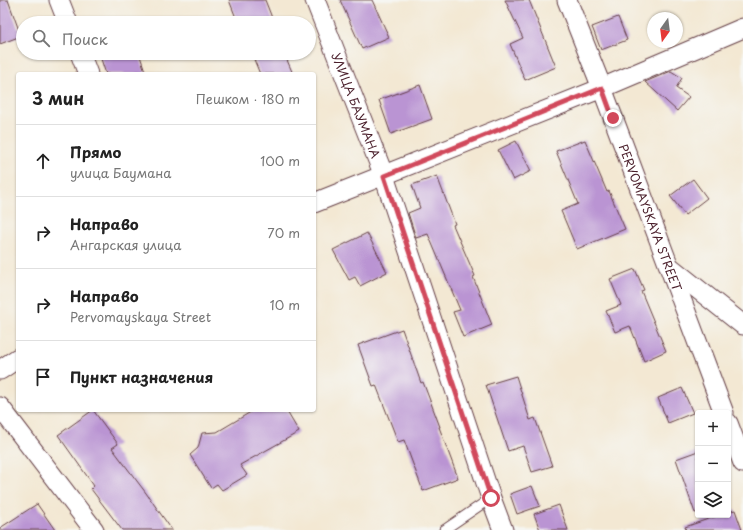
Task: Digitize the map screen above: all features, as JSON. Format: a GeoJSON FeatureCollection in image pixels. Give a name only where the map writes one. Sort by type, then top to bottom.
{"type":"FeatureCollection","features":[{"type":"Feature","properties":{"kind":"street"},"geometry":{"type":"LineString","coordinates":[[59,0],[65,16]]}},
{"type":"Feature","properties":{"kind":"street","name":"УЛИЦА БАУМАНА"},"geometry":{"type":"LineString","coordinates":[[315,0],[384,176],[503,530]]}},
{"type":"Feature","properties":{"kind":"street","name":"PERVOMAYSKAYA STREET"},"geometry":{"type":"LineString","coordinates":[[568,0],[723,410]]}},
{"type":"Feature","properties":{"kind":"street"},"geometry":{"type":"LineString","coordinates":[[316,202],[602,88],[743,28]]}},
{"type":"Feature","properties":{"kind":"street"},"geometry":{"type":"LineString","coordinates":[[83,60],[87,72]]}},
{"type":"Feature","properties":{"kind":"street"},"geometry":{"type":"LineString","coordinates":[[670,267],[743,324]]}},
{"type":"Feature","properties":{"kind":"street"},"geometry":{"type":"LineString","coordinates":[[0,370],[16,359]]}},
{"type":"Feature","properties":{"kind":"street"},"geometry":{"type":"LineString","coordinates":[[0,407],[94,530]]}},
{"type":"Feature","properties":{"kind":"street"},"geometry":{"type":"LineString","coordinates":[[731,431],[743,463]]}},
{"type":"Feature","properties":{"kind":"lane"},"geometry":{"type":"LineString","coordinates":[[444,530],[491,498]]}},
{"type":"Feature","properties":{"kind":"building"},"geometry":{"type":"Polygon","coordinates":[[[0,0],[8,0],[16,22],[16,38],[0,44],[0,0]]]}},
{"type":"Feature","properties":{"kind":"building"},"geometry":{"type":"Polygon","coordinates":[[[229,0],[265,0],[271,16],[235,16],[229,0]]]}},
{"type":"Feature","properties":{"kind":"building"},"geometry":{"type":"Polygon","coordinates":[[[340,0],[372,0],[389,37],[362,49],[340,0]]]}},
{"type":"Feature","properties":{"kind":"building"},"geometry":{"type":"Polygon","coordinates":[[[505,0],[529,0],[556,67],[525,80],[510,44],[523,38],[505,0]]]}},
{"type":"Feature","properties":{"kind":"building"},"geometry":{"type":"Polygon","coordinates":[[[618,17],[627,40],[601,50],[592,27],[618,17]]]}},
{"type":"Feature","properties":{"kind":"building"},"geometry":{"type":"Polygon","coordinates":[[[101,60],[141,60],[145,72],[105,72],[101,60]]]}},
{"type":"Feature","properties":{"kind":"building"},"geometry":{"type":"Polygon","coordinates":[[[254,60],[287,60],[292,72],[259,72],[254,60]]]}},
{"type":"Feature","properties":{"kind":"building"},"geometry":{"type":"Polygon","coordinates":[[[671,71],[682,78],[676,88],[689,97],[677,111],[645,82],[671,71]]]}},
{"type":"Feature","properties":{"kind":"building"},"geometry":{"type":"Polygon","coordinates":[[[420,85],[432,119],[391,134],[379,100],[420,85]]]}},
{"type":"Feature","properties":{"kind":"building"},"geometry":{"type":"Polygon","coordinates":[[[585,140],[607,192],[609,191],[625,229],[577,249],[561,211],[578,204],[556,151],[585,140]]]}},
{"type":"Feature","properties":{"kind":"building"},"geometry":{"type":"Polygon","coordinates":[[[516,141],[531,171],[513,180],[498,150],[516,141]]]}},
{"type":"Feature","properties":{"kind":"building"},"geometry":{"type":"Polygon","coordinates":[[[437,176],[455,224],[453,225],[475,276],[473,277],[492,325],[463,337],[453,312],[460,310],[428,234],[416,238],[408,213],[420,208],[412,185],[437,176]]]}},
{"type":"Feature","properties":{"kind":"building"},"geometry":{"type":"Polygon","coordinates":[[[693,179],[707,198],[685,215],[670,196],[693,179]]]}},
{"type":"Feature","properties":{"kind":"building"},"geometry":{"type":"Polygon","coordinates":[[[367,233],[387,272],[360,286],[355,277],[349,280],[333,250],[367,233]]]}},
{"type":"Feature","properties":{"kind":"building"},"geometry":{"type":"Polygon","coordinates":[[[635,269],[644,290],[641,291],[666,351],[644,361],[630,326],[615,332],[606,311],[621,305],[610,279],[635,269]]]}},
{"type":"Feature","properties":{"kind":"building"},"geometry":{"type":"Polygon","coordinates":[[[402,329],[421,383],[423,382],[458,478],[423,491],[404,440],[398,442],[376,385],[373,386],[358,345],[402,329]]]}},
{"type":"Feature","properties":{"kind":"building"},"geometry":{"type":"Polygon","coordinates":[[[516,376],[530,420],[535,418],[552,466],[532,472],[523,446],[508,451],[486,385],[516,376]]]}},
{"type":"Feature","properties":{"kind":"building"},"geometry":{"type":"Polygon","coordinates":[[[682,388],[693,413],[668,423],[658,398],[682,388]]]}},
{"type":"Feature","properties":{"kind":"building"},"geometry":{"type":"Polygon","coordinates":[[[90,412],[94,412],[118,444],[112,448],[172,530],[122,530],[91,489],[94,486],[58,435],[90,412]]]}},
{"type":"Feature","properties":{"kind":"building"},"geometry":{"type":"Polygon","coordinates":[[[251,412],[287,412],[299,432],[240,465],[247,475],[222,490],[217,484],[211,488],[190,455],[198,448],[202,433],[217,432],[251,412]]]}},
{"type":"Feature","properties":{"kind":"building"},"geometry":{"type":"Polygon","coordinates":[[[695,452],[695,513],[676,459],[695,452]]]}},
{"type":"Feature","properties":{"kind":"building"},"geometry":{"type":"Polygon","coordinates":[[[532,486],[540,506],[517,514],[510,494],[532,486]]]}},
{"type":"Feature","properties":{"kind":"building"},"geometry":{"type":"Polygon","coordinates":[[[37,504],[55,530],[0,530],[0,528],[37,504]]]}},
{"type":"Feature","properties":{"kind":"building"},"geometry":{"type":"Polygon","coordinates":[[[559,505],[568,530],[540,530],[534,514],[559,505]]]}},
{"type":"Feature","properties":{"kind":"building"},"geometry":{"type":"Polygon","coordinates":[[[735,510],[742,530],[686,530],[685,527],[711,518],[731,518],[731,511],[735,510]]]}},
{"type":"Feature","properties":{"kind":"route"},"geometry":{"type":"LineString","coordinates":[[491,498],[384,176],[602,88],[613,118]]}}]}
